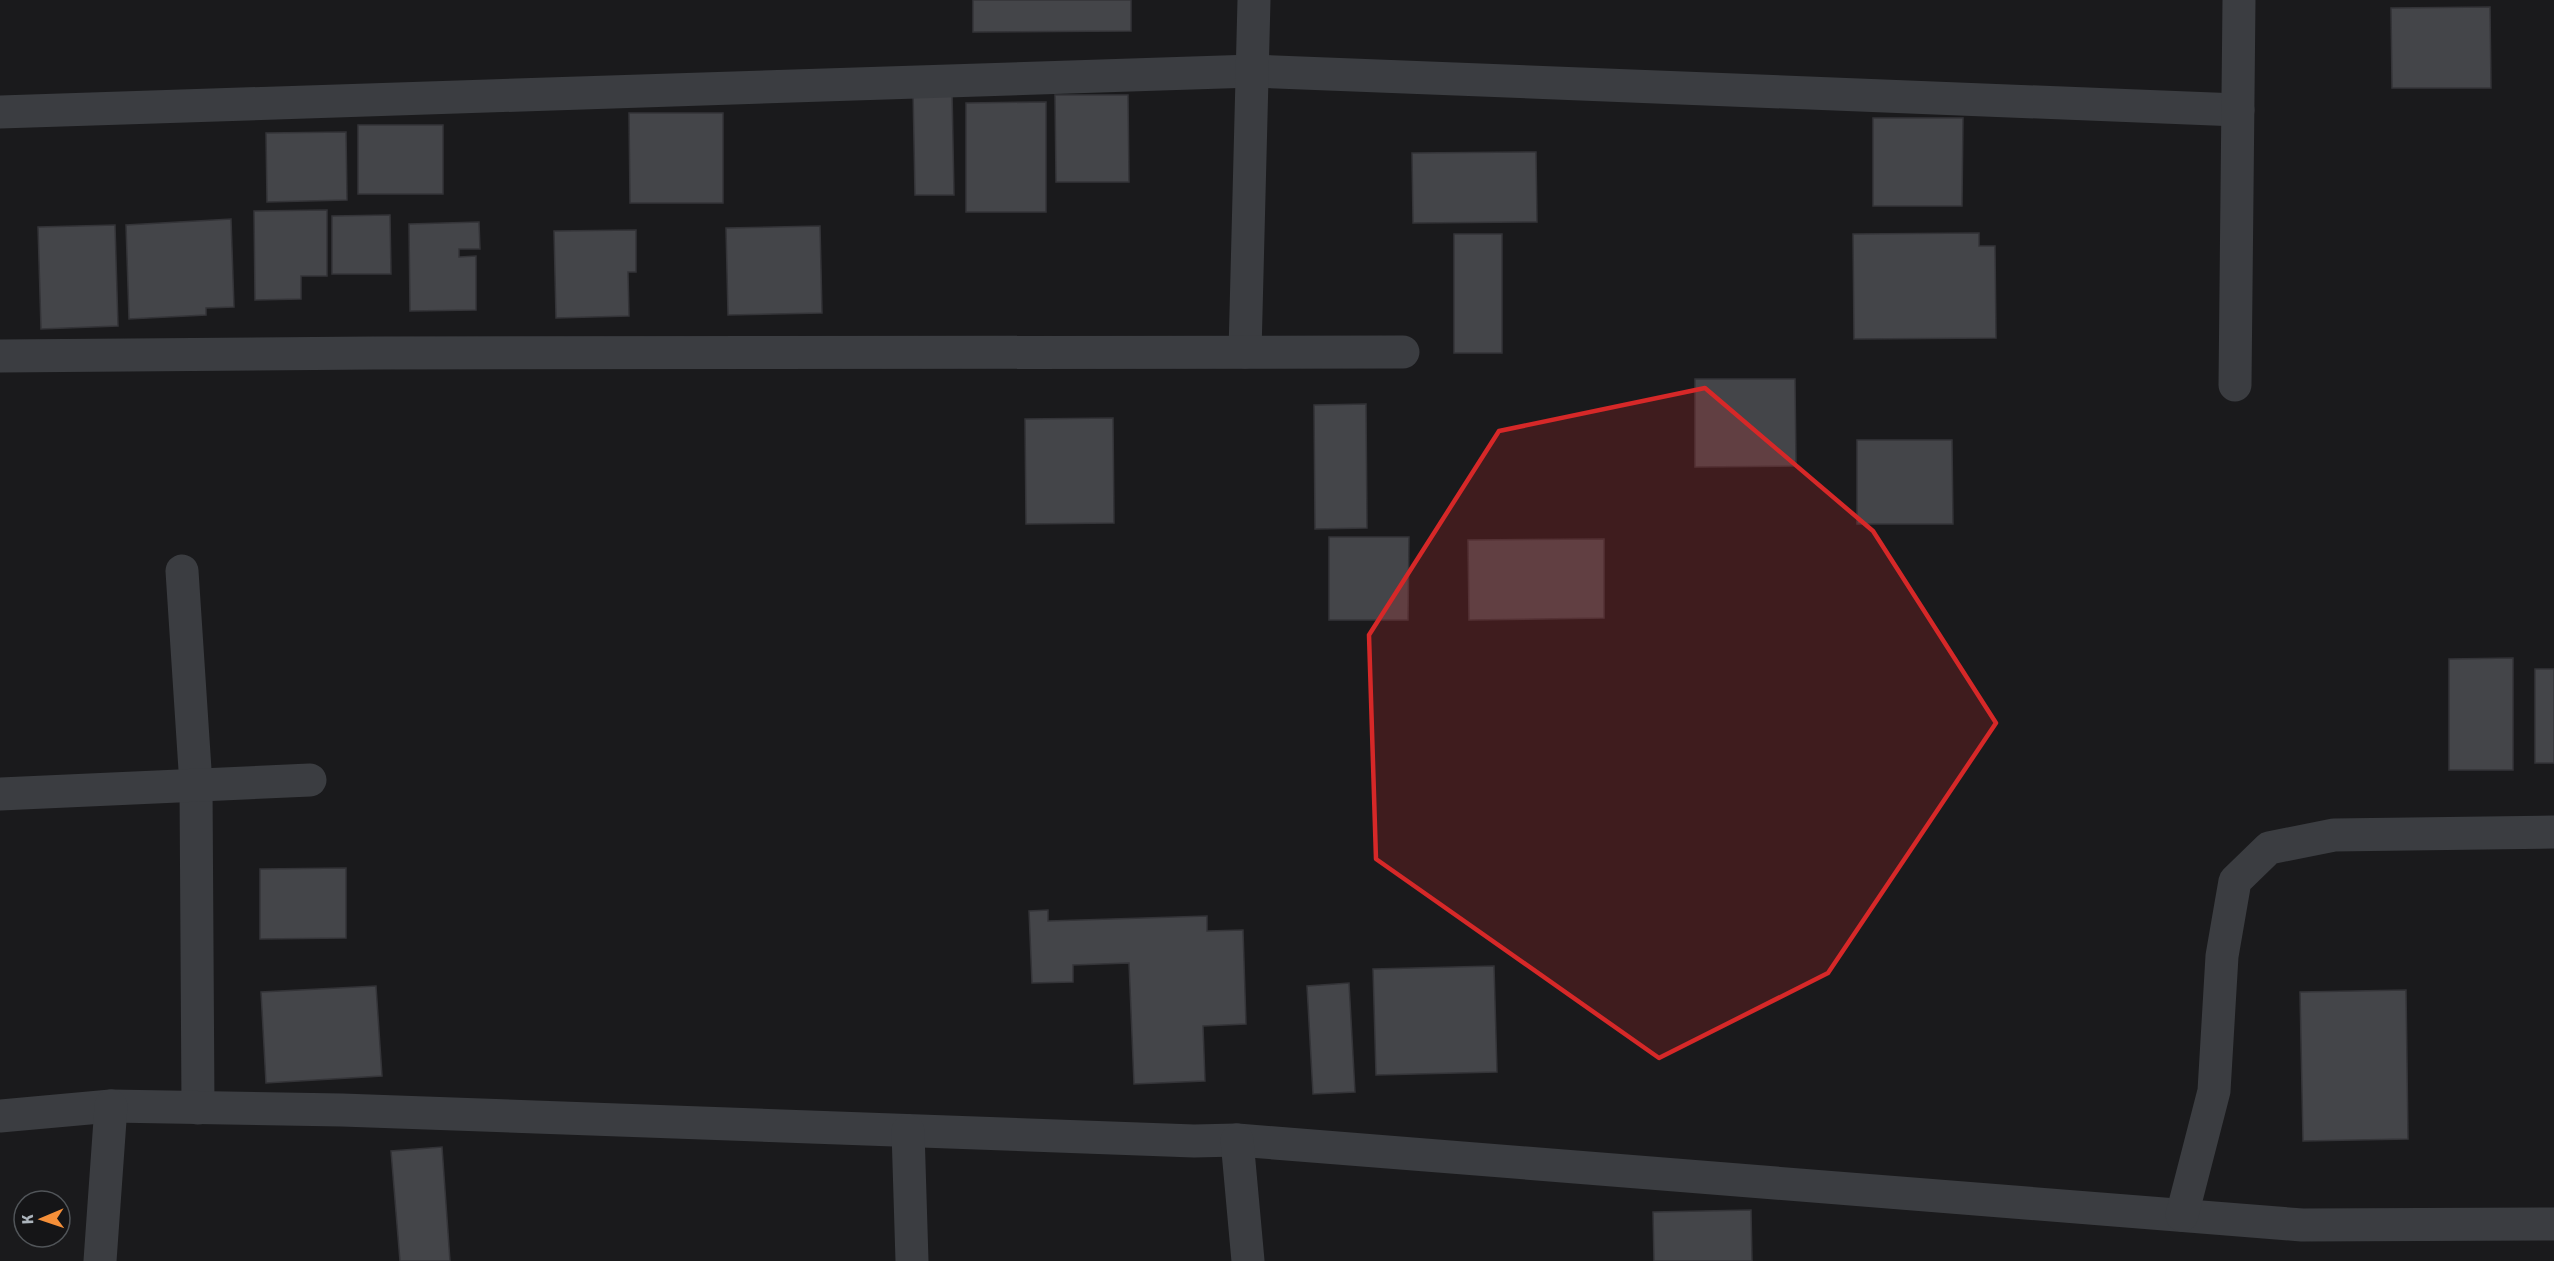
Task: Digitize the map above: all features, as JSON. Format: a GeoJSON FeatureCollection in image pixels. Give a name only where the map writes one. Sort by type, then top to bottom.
{"type":"FeatureCollection","features":[{"type":"Feature","properties":{"kind":"street"},"geometry":{"type":"LineString","coordinates":[[1245,352],[1254,0]]}},
{"type":"Feature","properties":{"kind":"street"},"geometry":{"type":"LineString","coordinates":[[2235,385],[2239,0]]}},
{"type":"Feature","properties":{"kind":"street"},"geometry":{"type":"LineString","coordinates":[[0,112],[1253,71],[2238,110]]}},
{"type":"Feature","properties":{"kind":"street"},"geometry":{"type":"LineString","coordinates":[[0,356],[363,353],[1403,352]]}},
{"type":"Feature","properties":{"kind":"street"},"geometry":{"type":"LineString","coordinates":[[182,571],[196,785],[198,1108]]}},
{"type":"Feature","properties":{"kind":"street"},"geometry":{"type":"LineString","coordinates":[[0,794],[310,780]]}},
{"type":"Feature","properties":{"kind":"street"},"geometry":{"type":"LineString","coordinates":[[2182,1215],[2214,1092],[2222,956],[2235,881],[2269,848],[2334,835],[2554,832]]}},
{"type":"Feature","properties":{"kind":"street"},"geometry":{"type":"LineString","coordinates":[[100,1261],[111,1106]]}},
{"type":"Feature","properties":{"kind":"street"},"geometry":{"type":"LineString","coordinates":[[0,1116],[111,1106],[342,1110],[908,1131],[1237,1140],[2302,1225],[2554,1224]]}},
{"type":"Feature","properties":{"kind":"street"},"geometry":{"type":"LineString","coordinates":[[908,1131],[912,1261]]}},
{"type":"Feature","properties":{"kind":"street"},"geometry":{"type":"LineString","coordinates":[[1237,1140],[1248,1261]]}},
{"type":"Feature","properties":{"kind":"highlighted area"},"geometry":{"type":"Polygon","coordinates":[[[1705,388],[1873,531],[1996,723],[1828,973],[1659,1058],[1376,859],[1369,635],[1499,431],[1705,388]]]}},
{"type":"Feature","properties":{"kind":"building"},"geometry":{"type":"Polygon","coordinates":[[[973,0],[1131,0],[1131,31],[973,32],[973,0]]]}},
{"type":"Feature","properties":{"kind":"building"},"geometry":{"type":"Polygon","coordinates":[[[2490,7],[2491,88],[2392,88],[2391,8],[2490,7]]]}},
{"type":"Feature","properties":{"kind":"building"},"geometry":{"type":"Polygon","coordinates":[[[913,90],[952,90],[954,195],[915,195],[913,90]]]}},
{"type":"Feature","properties":{"kind":"building"},"geometry":{"type":"Polygon","coordinates":[[[1055,95],[1128,95],[1129,182],[1056,182],[1055,95]]]}},
{"type":"Feature","properties":{"kind":"building"},"geometry":{"type":"Polygon","coordinates":[[[1046,102],[1046,212],[966,212],[966,103],[1046,102]]]}},
{"type":"Feature","properties":{"kind":"building"},"geometry":{"type":"Polygon","coordinates":[[[629,113],[723,113],[723,203],[630,203],[629,113]]]}},
{"type":"Feature","properties":{"kind":"building"},"geometry":{"type":"Polygon","coordinates":[[[1873,118],[1963,118],[1962,206],[1873,206],[1873,118]]]}},
{"type":"Feature","properties":{"kind":"building"},"geometry":{"type":"Polygon","coordinates":[[[358,125],[443,125],[443,194],[358,194],[358,125]]]}},
{"type":"Feature","properties":{"kind":"building"},"geometry":{"type":"Polygon","coordinates":[[[346,132],[347,200],[267,202],[266,133],[346,132]]]}},
{"type":"Feature","properties":{"kind":"building"},"geometry":{"type":"Polygon","coordinates":[[[1536,152],[1537,222],[1413,223],[1412,153],[1536,152]]]}},
{"type":"Feature","properties":{"kind":"building"},"geometry":{"type":"Polygon","coordinates":[[[327,210],[327,276],[301,276],[301,299],[255,300],[254,211],[327,210]]]}},
{"type":"Feature","properties":{"kind":"building"},"geometry":{"type":"Polygon","coordinates":[[[390,215],[391,274],[332,274],[332,216],[390,215]]]}},
{"type":"Feature","properties":{"kind":"building"},"geometry":{"type":"Polygon","coordinates":[[[231,219],[234,307],[206,308],[206,315],[129,319],[126,225],[231,219]]]}},
{"type":"Feature","properties":{"kind":"building"},"geometry":{"type":"Polygon","coordinates":[[[479,222],[480,249],[459,249],[459,257],[476,256],[476,310],[410,311],[409,224],[479,222]]]}},
{"type":"Feature","properties":{"kind":"building"},"geometry":{"type":"Polygon","coordinates":[[[115,225],[118,326],[41,329],[38,227],[115,225]]]}},
{"type":"Feature","properties":{"kind":"building"},"geometry":{"type":"Polygon","coordinates":[[[820,226],[822,313],[728,315],[726,228],[820,226]]]}},
{"type":"Feature","properties":{"kind":"building"},"geometry":{"type":"Polygon","coordinates":[[[636,230],[636,272],[628,272],[629,316],[556,318],[554,231],[636,230]]]}},
{"type":"Feature","properties":{"kind":"building"},"geometry":{"type":"Polygon","coordinates":[[[1979,233],[1979,246],[1995,246],[1996,338],[1854,339],[1853,234],[1979,233]]]}},
{"type":"Feature","properties":{"kind":"building"},"geometry":{"type":"Polygon","coordinates":[[[1454,234],[1502,234],[1502,353],[1454,353],[1454,234]]]}},
{"type":"Feature","properties":{"kind":"building"},"geometry":{"type":"Polygon","coordinates":[[[1695,379],[1795,379],[1796,466],[1695,467],[1695,379]]]}},
{"type":"Feature","properties":{"kind":"building"},"geometry":{"type":"Polygon","coordinates":[[[1366,404],[1367,528],[1315,529],[1314,405],[1366,404]]]}},
{"type":"Feature","properties":{"kind":"building"},"geometry":{"type":"Polygon","coordinates":[[[1113,418],[1114,523],[1026,524],[1025,419],[1113,418]]]}},
{"type":"Feature","properties":{"kind":"building"},"geometry":{"type":"Polygon","coordinates":[[[1857,440],[1952,440],[1953,524],[1857,524],[1857,440]]]}},
{"type":"Feature","properties":{"kind":"building"},"geometry":{"type":"Polygon","coordinates":[[[1329,537],[1409,537],[1408,620],[1329,620],[1329,537]]]}},
{"type":"Feature","properties":{"kind":"building"},"geometry":{"type":"Polygon","coordinates":[[[1604,539],[1604,618],[1469,620],[1468,540],[1604,539]]]}},
{"type":"Feature","properties":{"kind":"building"},"geometry":{"type":"Polygon","coordinates":[[[2513,658],[2513,770],[2449,770],[2449,659],[2513,658]]]}},
{"type":"Feature","properties":{"kind":"building"},"geometry":{"type":"Polygon","coordinates":[[[2535,669],[2554,669],[2554,763],[2535,763],[2535,669]]]}},
{"type":"Feature","properties":{"kind":"building"},"geometry":{"type":"Polygon","coordinates":[[[346,868],[346,938],[260,939],[260,869],[346,868]]]}},
{"type":"Feature","properties":{"kind":"building"},"geometry":{"type":"Polygon","coordinates":[[[1048,910],[1048,921],[1207,916],[1207,931],[1243,930],[1246,1024],[1203,1026],[1205,1081],[1134,1084],[1129,963],[1073,965],[1073,982],[1032,983],[1029,911],[1048,910]]]}},
{"type":"Feature","properties":{"kind":"building"},"geometry":{"type":"Polygon","coordinates":[[[1494,966],[1497,1072],[1376,1075],[1373,969],[1494,966]]]}},
{"type":"Feature","properties":{"kind":"building"},"geometry":{"type":"Polygon","coordinates":[[[1349,983],[1355,1092],[1313,1094],[1307,986],[1349,983]]]}},
{"type":"Feature","properties":{"kind":"building"},"geometry":{"type":"Polygon","coordinates":[[[376,986],[382,1076],[266,1083],[261,992],[376,986]]]}},
{"type":"Feature","properties":{"kind":"building"},"geometry":{"type":"Polygon","coordinates":[[[2406,990],[2408,1139],[2303,1141],[2300,992],[2406,990]]]}},
{"type":"Feature","properties":{"kind":"building"},"geometry":{"type":"Polygon","coordinates":[[[442,1147],[450,1261],[400,1261],[391,1151],[442,1147]]]}},
{"type":"Feature","properties":{"kind":"building"},"geometry":{"type":"Polygon","coordinates":[[[1751,1210],[1752,1261],[1654,1261],[1653,1212],[1751,1210]]]}}]}
